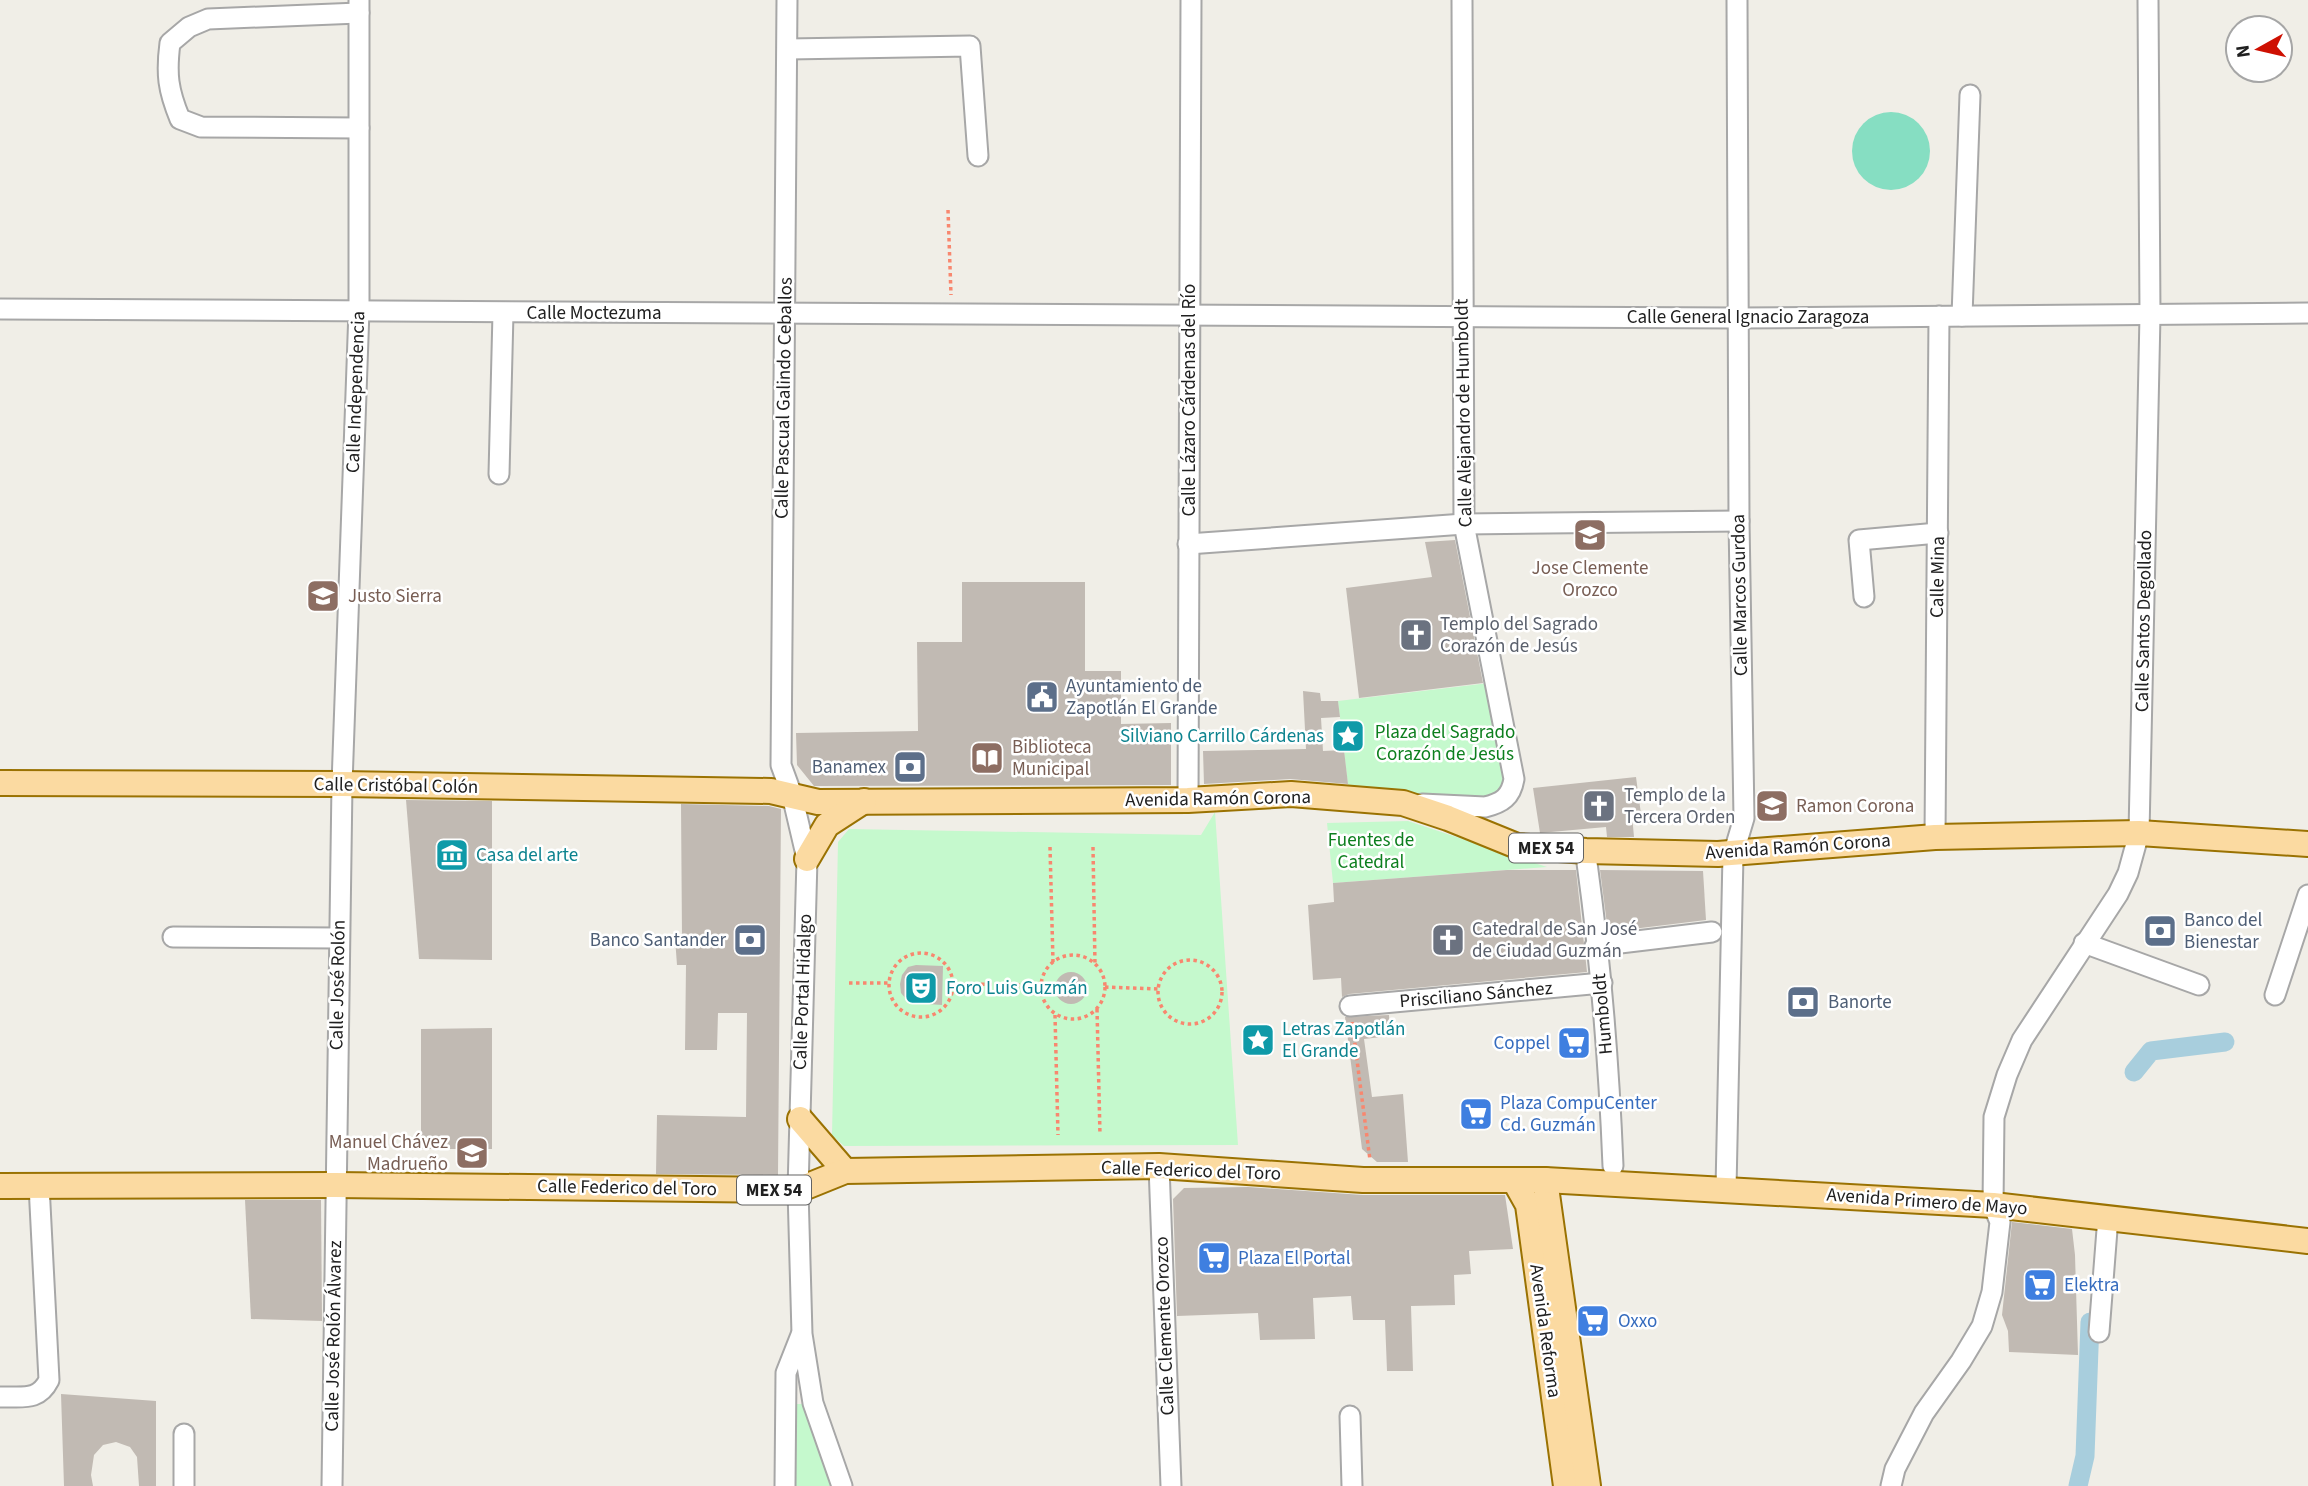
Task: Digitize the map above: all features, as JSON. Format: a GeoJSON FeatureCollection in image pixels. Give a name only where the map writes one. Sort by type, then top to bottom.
{"type":"FeatureCollection","features":[{"type":"Feature","properties":{"kind":"main road","name":"Calle Cristóbal Colón"},"geometry":{"type":"LineString","coordinates":[[0,783],[342,784],[771,791],[792,795]]}},
{"type":"Feature","properties":{"kind":"main road","name":"Avenida Ramón Corona"},"geometry":{"type":"LineString","coordinates":[[792,795],[818,802],[1188,800],[1291,794],[1403,803],[1517,846],[1733,855],[1935,837],[2139,833],[2308,844]]}},
{"type":"Feature","properties":{"kind":"main road"},"geometry":{"type":"LineString","coordinates":[[807,859],[827,825],[864,800]]}},
{"type":"Feature","properties":{"kind":"main road"},"geometry":{"type":"LineString","coordinates":[[800,1119],[845,1171]]}},
{"type":"Feature","properties":{"kind":"main road","name":"Calle Federico del Toro"},"geometry":{"type":"LineString","coordinates":[[0,1185],[798,1190],[845,1171],[1159,1166],[1363,1180],[1545,1180]]}},
{"type":"Feature","properties":{"kind":"main road","name":"Avenida Reforma"},"geometry":{"type":"LineString","coordinates":[[1514,1180],[1528,1205],[1566,1486]]}},
{"type":"Feature","properties":{"kind":"main road","name":"Avenida Primero de Mayo"},"geometry":{"type":"LineString","coordinates":[[1545,1180],[1993,1205],[2308,1241]]}},
{"type":"Feature","properties":{"kind":"main road","name":"Avenida Reforma"},"geometry":{"type":"LineString","coordinates":[[1545,1180],[1588,1486]]}},
{"type":"Feature","properties":{"kind":"street","name":"Calle Pascual Galindo Ceballos"},"geometry":{"type":"LineString","coordinates":[[787,0],[781,765],[792,795]]}},
{"type":"Feature","properties":{"kind":"street","name":"Calle Lázaro Cárdenas del Río"},"geometry":{"type":"LineString","coordinates":[[1188,800],[1192,0]]}},
{"type":"Feature","properties":{"kind":"street","name":"Calle Alejandro de Humboldt"},"geometry":{"type":"LineString","coordinates":[[1403,803],[1485,807],[1503,801],[1513,787],[1514,771],[1464,524],[1462,0]]}},
{"type":"Feature","properties":{"kind":"street","name":"Calle Marcos Gurdoa"},"geometry":{"type":"LineString","coordinates":[[1726,1189],[1733,855],[1744,818],[1739,521],[1737,0]]}},
{"type":"Feature","properties":{"kind":"street","name":"Calle Santos Degollado"},"geometry":{"type":"LineString","coordinates":[[1891,1486],[1895,1469],[1924,1413],[1982,1326],[1992,1292],[2000,1222],[1993,1205],[1994,1117],[2007,1075],[2022,1040],[2118,894],[2128,873],[2139,833],[2150,314],[2148,0]]}},
{"type":"Feature","properties":{"kind":"street"},"geometry":{"type":"LineString","coordinates":[[359,7],[208,19],[189,27],[170,43],[166,68],[169,94],[180,119],[201,127],[359,128]]}},
{"type":"Feature","properties":{"kind":"street","name":"Calle Independencia"},"geometry":{"type":"LineString","coordinates":[[342,784],[359,310],[359,7]]}},
{"type":"Feature","properties":{"kind":"street"},"geometry":{"type":"LineString","coordinates":[[788,48],[970,46],[978,156]]}},
{"type":"Feature","properties":{"kind":"street"},"geometry":{"type":"LineString","coordinates":[[1962,316],[1970,95]]}},
{"type":"Feature","properties":{"kind":"street","name":"Calle Moctezuma"},"geometry":{"type":"LineString","coordinates":[[0,309],[1189,315]]}},
{"type":"Feature","properties":{"kind":"street"},"geometry":{"type":"LineString","coordinates":[[499,474],[503,313]]}},
{"type":"Feature","properties":{"kind":"street","name":"Calle General Ignacio Zaragoza"},"geometry":{"type":"LineString","coordinates":[[1189,315],[1738,318],[2308,313]]}},
{"type":"Feature","properties":{"kind":"street","name":"Calle Mina"},"geometry":{"type":"LineString","coordinates":[[1935,837],[1939,316]]}},
{"type":"Feature","properties":{"kind":"street"},"geometry":{"type":"LineString","coordinates":[[1188,544],[1464,524],[1739,521]]}},
{"type":"Feature","properties":{"kind":"street"},"geometry":{"type":"LineString","coordinates":[[1864,597],[1859,540],[1938,533]]}},
{"type":"Feature","properties":{"kind":"street","name":"Calle José Rolón"},"geometry":{"type":"LineString","coordinates":[[335,1185],[342,784]]}},
{"type":"Feature","properties":{"kind":"street","name":"Calle Portal Hidalgo"},"geometry":{"type":"LineString","coordinates":[[792,795],[807,859],[798,1190],[802,1334],[813,1403],[842,1486]]}},
{"type":"Feature","properties":{"kind":"street","name":"Humboldt"},"geometry":{"type":"LineString","coordinates":[[1587,863],[1595,946],[1602,983],[1613,1166]]}},
{"type":"Feature","properties":{"kind":"street"},"geometry":{"type":"LineString","coordinates":[[2275,995],[2308,895]]}},
{"type":"Feature","properties":{"kind":"street"},"geometry":{"type":"LineString","coordinates":[[1595,946],[1713,932]]}},
{"type":"Feature","properties":{"kind":"street"},"geometry":{"type":"LineString","coordinates":[[173,937],[339,938]]}},
{"type":"Feature","properties":{"kind":"street"},"geometry":{"type":"LineString","coordinates":[[2084,943],[2199,985]]}},
{"type":"Feature","properties":{"kind":"street","name":"Prisciliano Sánchez"},"geometry":{"type":"LineString","coordinates":[[1350,1006],[1602,983]]}},
{"type":"Feature","properties":{"kind":"street","name":"Calle Clemente Orozco"},"geometry":{"type":"LineString","coordinates":[[1159,1166],[1171,1486]]}},
{"type":"Feature","properties":{"kind":"street"},"geometry":{"type":"LineString","coordinates":[[0,1396],[34,1396],[44,1391],[50,1380],[40,1185]]}},
{"type":"Feature","properties":{"kind":"street","name":"Calle José Rolón Álvarez"},"geometry":{"type":"LineString","coordinates":[[332,1486],[335,1185]]}},
{"type":"Feature","properties":{"kind":"street"},"geometry":{"type":"LineString","coordinates":[[2099,1332],[2108,1217]]}},
{"type":"Feature","properties":{"kind":"street"},"geometry":{"type":"LineString","coordinates":[[785,1486],[786,1373],[802,1334]]}},
{"type":"Feature","properties":{"kind":"street"},"geometry":{"type":"LineString","coordinates":[[1350,1416],[1352,1486]]}},
{"type":"Feature","properties":{"kind":"street"},"geometry":{"type":"LineString","coordinates":[[184,1434],[184,1486]]}},
{"type":"Feature","properties":{"kind":"path"},"geometry":{"type":"LineString","coordinates":[[948,210],[952,314]]}},
{"type":"Feature","properties":{"kind":"path"},"geometry":{"type":"LineString","coordinates":[[1050,846],[1053,962]]}},
{"type":"Feature","properties":{"kind":"path"},"geometry":{"type":"LineString","coordinates":[[1093,847],[1095,965]]}},
{"type":"Feature","properties":{"kind":"path"},"geometry":{"type":"LineString","coordinates":[[916,953],[927,953],[946,964],[953,984],[947,1004],[940,1011],[921,1017],[902,1010],[890,993],[889,983],[897,963],[916,953]]}},
{"type":"Feature","properties":{"kind":"path"},"geometry":{"type":"LineString","coordinates":[[1068,956],[1079,956],[1095,965],[1103,976],[1105,987],[1104,997],[1097,1009],[1083,1018],[1072,1020],[1055,1014],[1046,1005],[1041,985],[1043,975],[1053,962],[1068,956]]}},
{"type":"Feature","properties":{"kind":"path"},"geometry":{"type":"LineString","coordinates":[[1196,960],[1214,971],[1220,980],[1222,992],[1216,1010],[1209,1018],[1189,1024],[1171,1017],[1163,1010],[1158,989],[1166,970],[1175,963],[1196,960]]}},
{"type":"Feature","properties":{"kind":"path"},"geometry":{"type":"LineString","coordinates":[[849,983],[889,983]]}},
{"type":"Feature","properties":{"kind":"path"},"geometry":{"type":"LineString","coordinates":[[953,984],[1041,985]]}},
{"type":"Feature","properties":{"kind":"path"},"geometry":{"type":"LineString","coordinates":[[1105,987],[1158,989]]}},
{"type":"Feature","properties":{"kind":"path"},"geometry":{"type":"LineString","coordinates":[[1222,992],[1227,992]]}},
{"type":"Feature","properties":{"kind":"path"},"geometry":{"type":"LineString","coordinates":[[1350,1006],[1371,1166]]}},
{"type":"Feature","properties":{"kind":"path"},"geometry":{"type":"LineString","coordinates":[[1097,1009],[1100,1135]]}},
{"type":"Feature","properties":{"kind":"path"},"geometry":{"type":"LineString","coordinates":[[1055,1014],[1058,1135]]}},
{"type":"Feature","properties":{"kind":"green space"},"geometry":{"type":"Polygon","coordinates":[[[1891,112],[1906,115],[1918,124],[1927,136],[1930,151],[1927,166],[1918,178],[1906,187],[1891,190],[1876,187],[1864,178],[1855,166],[1852,151],[1855,136],[1864,124],[1876,115],[1891,112]]]}},
{"type":"Feature","properties":{"kind":"green space","name":"Plaza del Sagrado Corazón de Jesús"},"geometry":{"type":"Polygon","coordinates":[[[1489,683],[1506,777],[1501,790],[1482,798],[1349,793],[1338,701],[1489,683]]]}},
{"type":"Feature","properties":{"kind":"green space"},"geometry":{"type":"Polygon","coordinates":[[[1215,812],[1238,1145],[844,1146],[832,1135],[838,842],[849,829],[1201,835],[1215,812]]]}},
{"type":"Feature","properties":{"kind":"green space","name":"Fuentes de Catedral"},"geometry":{"type":"Polygon","coordinates":[[[1408,821],[1547,867],[1333,883],[1327,823],[1408,821]]]}},
{"type":"Feature","properties":{"kind":"green space"},"geometry":{"type":"Polygon","coordinates":[[[793,1404],[806,1404],[832,1486],[794,1486],[793,1404]]]}},
{"type":"Feature","properties":{"kind":"building","name":"Templo del Sagrado Corazón de Jesús"},"geometry":{"type":"Polygon","coordinates":[[[1455,540],[1483,683],[1359,698],[1346,588],[1432,577],[1425,542],[1455,540]]]}},
{"type":"Feature","properties":{"kind":"building","name":"Ayuntamiento de Zapotlán El Grande"},"geometry":{"type":"Polygon","coordinates":[[[962,582],[1085,582],[1085,671],[1121,671],[1121,724],[1171,723],[1171,785],[814,786],[797,765],[796,733],[918,731],[917,642],[962,642],[962,582]]]}},
{"type":"Feature","properties":{"kind":"building"},"geometry":{"type":"Polygon","coordinates":[[[1303,691],[1320,693],[1321,701],[1338,701],[1340,717],[1321,718],[1323,751],[1344,750],[1348,784],[1290,779],[1204,784],[1203,751],[1306,749],[1303,691]]]}},
{"type":"Feature","properties":{"kind":"building","name":"Templo de la Tercera Orden"},"geometry":{"type":"Polygon","coordinates":[[[1636,777],[1641,814],[1632,815],[1634,837],[1607,837],[1606,827],[1540,833],[1533,788],[1636,777]]]}},
{"type":"Feature","properties":{"kind":"building","name":"Casa del arte"},"geometry":{"type":"Polygon","coordinates":[[[406,800],[492,801],[492,960],[419,959],[406,800]]]}},
{"type":"Feature","properties":{"kind":"building"},"geometry":{"type":"Polygon","coordinates":[[[681,804],[769,806],[781,809],[778,1175],[656,1174],[657,1115],[746,1117],[747,1013],[718,1013],[717,1050],[685,1050],[686,965],[677,965],[675,938],[682,938],[681,804]]]}},
{"type":"Feature","properties":{"kind":"building","name":"Catedral de San José de Ciudad Guzmán"},"geometry":{"type":"Polygon","coordinates":[[[1507,870],[1576,870],[1587,972],[1349,994],[1342,997],[1341,978],[1313,980],[1308,905],[1334,902],[1333,883],[1507,870]]]}},
{"type":"Feature","properties":{"kind":"building"},"geometry":{"type":"Polygon","coordinates":[[[1600,870],[1703,871],[1706,920],[1608,932],[1600,870]]]}},
{"type":"Feature","properties":{"kind":"building","name":"Foro Luis Guzmán"},"geometry":{"type":"Polygon","coordinates":[[[943,966],[942,1005],[914,1003],[901,993],[902,975],[908,967],[943,966]]]}},
{"type":"Feature","properties":{"kind":"building"},"geometry":{"type":"Polygon","coordinates":[[[1071,972],[1083,976],[1087,988],[1083,1000],[1071,1004],[1059,1000],[1055,988],[1059,976],[1071,972]]]}},
{"type":"Feature","properties":{"kind":"building"},"geometry":{"type":"Polygon","coordinates":[[[1389,1015],[1390,1036],[1364,1039],[1372,1097],[1403,1094],[1408,1162],[1377,1162],[1362,1149],[1345,1017],[1389,1015]]]}},
{"type":"Feature","properties":{"kind":"building"},"geometry":{"type":"Polygon","coordinates":[[[492,1028],[492,1149],[421,1149],[421,1029],[492,1028]]]}},
{"type":"Feature","properties":{"kind":"building"},"geometry":{"type":"Polygon","coordinates":[[[1248,1187],[1363,1195],[1505,1195],[1513,1249],[1469,1251],[1471,1274],[1454,1275],[1455,1305],[1411,1306],[1413,1371],[1387,1371],[1385,1320],[1353,1320],[1351,1296],[1313,1298],[1315,1339],[1260,1340],[1258,1313],[1177,1316],[1173,1199],[1184,1188],[1248,1187]]]}},
{"type":"Feature","properties":{"kind":"building"},"geometry":{"type":"Polygon","coordinates":[[[245,1200],[321,1200],[322,1321],[251,1319],[245,1200]]]}},
{"type":"Feature","properties":{"kind":"building","name":"Elektra"},"geometry":{"type":"Polygon","coordinates":[[[2012,1222],[2072,1229],[2078,1355],[2009,1352],[2008,1331],[2002,1315],[2012,1222]]]}},
{"type":"Feature","properties":{"kind":"building"},"geometry":{"type":"Polygon","coordinates":[[[61,1394],[156,1401],[156,1486],[139,1486],[137,1457],[130,1447],[116,1442],[103,1445],[94,1455],[91,1475],[93,1486],[64,1486],[61,1394]]]}},
{"type":"Feature","properties":{"kind":"waterway"},"geometry":{"type":"LineString","coordinates":[[2134,1072],[2151,1051],[2225,1042]]}},
{"type":"Feature","properties":{"kind":"waterway"},"geometry":{"type":"LineString","coordinates":[[2078,1486],[2085,1456],[2090,1322]]}},
{"type":"Feature","properties":{"kind":"place","name":"Jose Clemente Orozco"},"geometry":{"type":"Point","coordinates":[1590,535]}},
{"type":"Feature","properties":{"kind":"place","name":"Justo Sierra"},"geometry":{"type":"Point","coordinates":[323,596]}},
{"type":"Feature","properties":{"kind":"place","name":"Templo del Sagrado Corazón de Jesús"},"geometry":{"type":"Point","coordinates":[1416,635]}},
{"type":"Feature","properties":{"kind":"place","name":"Ayuntamiento de Zapotlán El Grande"},"geometry":{"type":"Point","coordinates":[1042,697]}},
{"type":"Feature","properties":{"kind":"place","name":"Silviano Carrillo Cárdenas"},"geometry":{"type":"Point","coordinates":[1348,736]}},
{"type":"Feature","properties":{"kind":"place","name":"Biblioteca Municipal"},"geometry":{"type":"Point","coordinates":[987,758]}},
{"type":"Feature","properties":{"kind":"place","name":"Banamex"},"geometry":{"type":"Point","coordinates":[910,767]}},
{"type":"Feature","properties":{"kind":"place","name":"Templo de la Tercera Orden"},"geometry":{"type":"Point","coordinates":[1599,806]}},
{"type":"Feature","properties":{"kind":"place","name":"Ramon Corona"},"geometry":{"type":"Point","coordinates":[1772,806]}},
{"type":"Feature","properties":{"kind":"place","name":"Casa del arte"},"geometry":{"type":"Point","coordinates":[452,855]}},
{"type":"Feature","properties":{"kind":"place","name":"Banco del Bienestar"},"geometry":{"type":"Point","coordinates":[2160,931]}},
{"type":"Feature","properties":{"kind":"place","name":"Banco Santander"},"geometry":{"type":"Point","coordinates":[750,940]}},
{"type":"Feature","properties":{"kind":"place","name":"Catedral de San José de Ciudad Guzmán"},"geometry":{"type":"Point","coordinates":[1448,940]}},
{"type":"Feature","properties":{"kind":"place","name":"Foro Luis Guzmán"},"geometry":{"type":"Point","coordinates":[921,988]}},
{"type":"Feature","properties":{"kind":"place","name":"Banorte"},"geometry":{"type":"Point","coordinates":[1803,1002]}},
{"type":"Feature","properties":{"kind":"place","name":"Letras Zapotlán El Grande"},"geometry":{"type":"Point","coordinates":[1258,1040]}},
{"type":"Feature","properties":{"kind":"place","name":"Coppel"},"geometry":{"type":"Point","coordinates":[1574,1043]}},
{"type":"Feature","properties":{"kind":"place","name":"Plaza CompuCenter Cd. Guzmán"},"geometry":{"type":"Point","coordinates":[1476,1114]}},
{"type":"Feature","properties":{"kind":"place","name":"Manuel Chávez Madrueño"},"geometry":{"type":"Point","coordinates":[472,1153]}},
{"type":"Feature","properties":{"kind":"place","name":"Plaza El Portal"},"geometry":{"type":"Point","coordinates":[1214,1258]}},
{"type":"Feature","properties":{"kind":"place","name":"Elektra"},"geometry":{"type":"Point","coordinates":[2040,1285]}},
{"type":"Feature","properties":{"kind":"place","name":"Oxxo"},"geometry":{"type":"Point","coordinates":[1593,1321]}}]}
